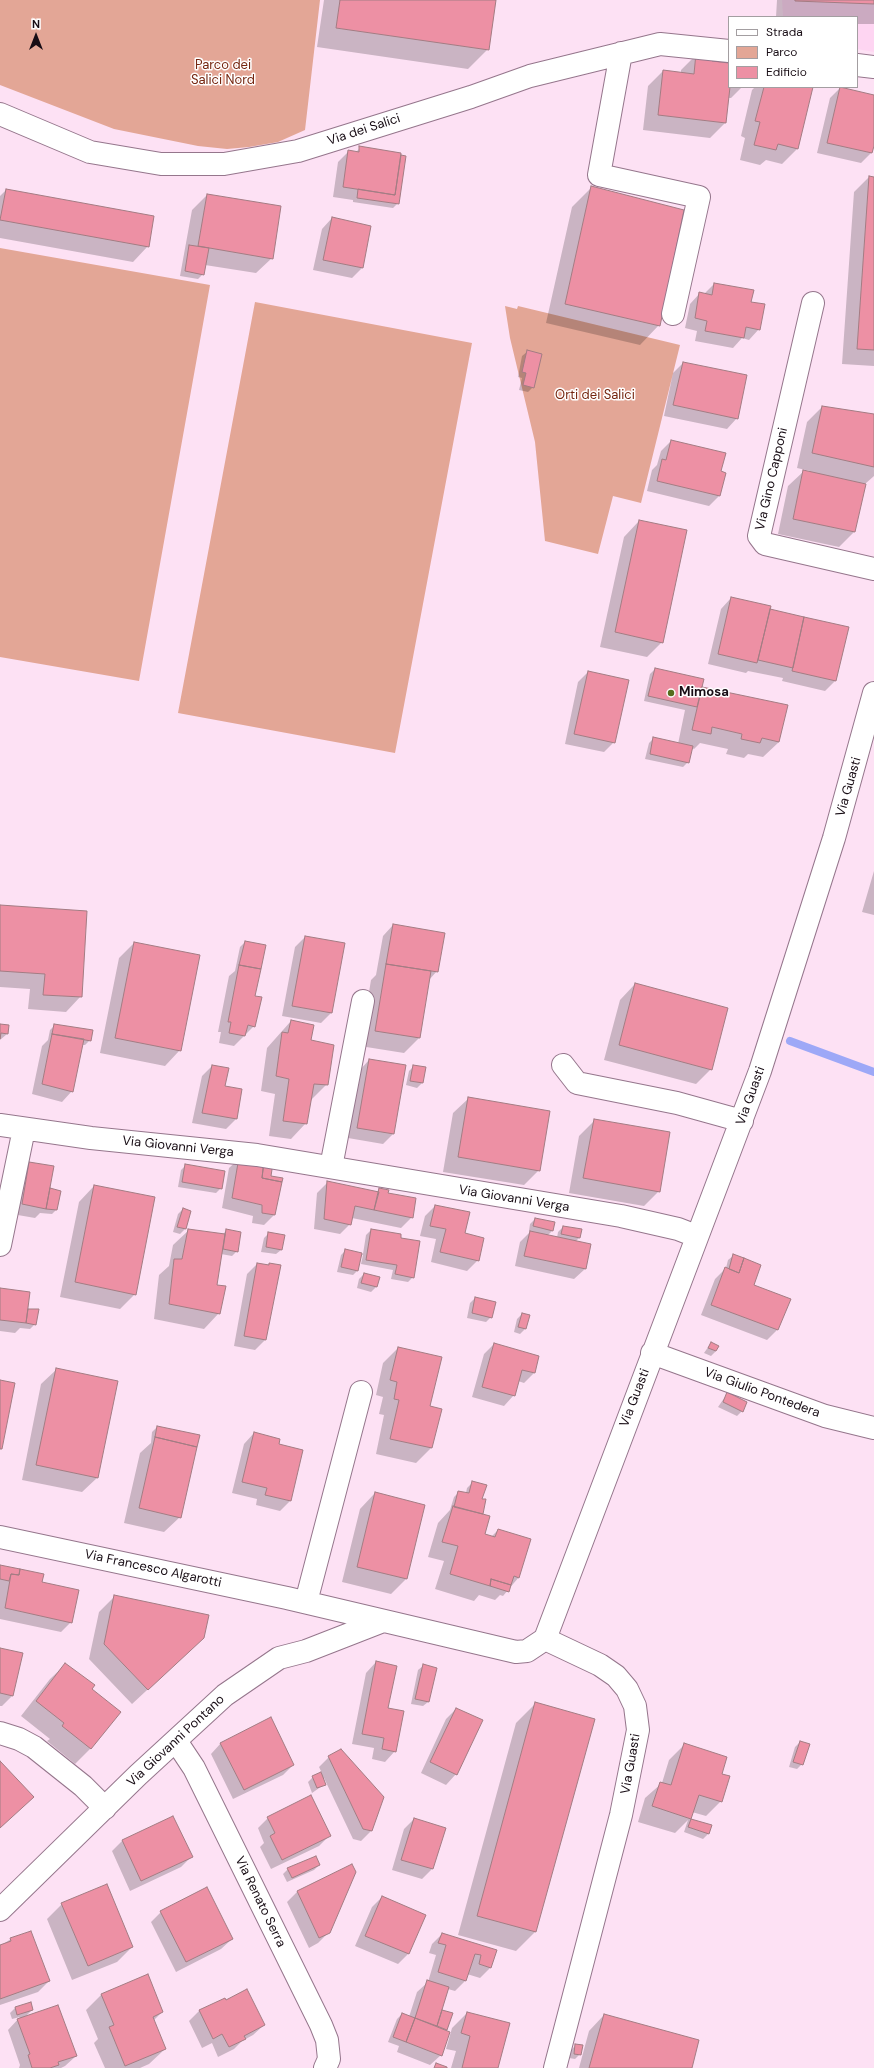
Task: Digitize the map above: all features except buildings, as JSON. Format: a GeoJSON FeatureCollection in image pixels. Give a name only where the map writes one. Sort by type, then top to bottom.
{"type":"FeatureCollection","features":[{"type":"Feature","properties":{"kind":"street","name":"Via dei Salici"},"geometry":{"type":"LineString","coordinates":[[0,114],[90,152],[161,164],[224,164],[298,151],[471,97],[530,76],[660,44],[728,51]]}},
{"type":"Feature","properties":{"kind":"street"},"geometry":{"type":"LineString","coordinates":[[621,54],[599,175],[699,197],[673,314]]}},
{"type":"Feature","properties":{"kind":"street"},"geometry":{"type":"LineString","coordinates":[[858,65],[874,68]]}},
{"type":"Feature","properties":{"kind":"street","name":"Via Gino Capponi"},"geometry":{"type":"LineString","coordinates":[[813,303],[759,536],[765,544],[874,569]]}},
{"type":"Feature","properties":{"kind":"street","name":"Via Guasti"},"geometry":{"type":"LineString","coordinates":[[556,2068],[621,1815],[638,1730],[628,1689],[616,1676],[600,1665],[545,1639],[696,1236],[742,1121],[762,1064],[834,838],[874,693]]}},
{"type":"Feature","properties":{"kind":"street"},"geometry":{"type":"LineString","coordinates":[[331,1167],[363,1001]]}},
{"type":"Feature","properties":{"kind":"street"},"geometry":{"type":"LineString","coordinates":[[562,1065],[577,1083],[677,1103],[742,1121]]}},
{"type":"Feature","properties":{"kind":"street","name":"Via Giovanni Verga"},"geometry":{"type":"LineString","coordinates":[[0,1125],[91,1138],[257,1155],[621,1216],[678,1229],[696,1236]]}},
{"type":"Feature","properties":{"kind":"street"},"geometry":{"type":"LineString","coordinates":[[0,1245],[24,1129]]}},
{"type":"Feature","properties":{"kind":"street","name":"Via Giulio Pontedera"},"geometry":{"type":"LineString","coordinates":[[652,1353],[825,1416],[874,1428]]}},
{"type":"Feature","properties":{"kind":"street"},"geometry":{"type":"LineString","coordinates":[[306,1602],[361,1392]]}},
{"type":"Feature","properties":{"kind":"street","name":"Via Francesco Algarotti"},"geometry":{"type":"LineString","coordinates":[[0,1537],[306,1602],[520,1653],[537,1646],[545,1639]]}},
{"type":"Feature","properties":{"kind":"street","name":"Via Giovanni Pontano"},"geometry":{"type":"LineString","coordinates":[[0,1910],[105,1808],[225,1695],[279,1658],[306,1651],[383,1621]]}},
{"type":"Feature","properties":{"kind":"street"},"geometry":{"type":"LineString","coordinates":[[0,1733],[19,1739],[34,1747],[83,1786],[105,1808]]}},
{"type":"Feature","properties":{"kind":"street","name":"Via Renato Serra"},"geometry":{"type":"LineString","coordinates":[[176,1741],[194,1768],[321,2025],[327,2040],[329,2059],[325,2068]]}},
{"type":"Feature","properties":{"kind":"shaded area"},"geometry":{"type":"Polygon","coordinates":[[[782,0],[874,0],[874,52],[858,49],[858,16],[783,16],[782,0]]]}},
{"type":"Feature","properties":{"kind":"green space","name":"Parco dei Salici Nord"},"geometry":{"type":"Polygon","coordinates":[[[0,0],[320,0],[305,130],[278,142],[249,147],[227,149],[198,146],[114,129],[0,85],[0,0]]]}},
{"type":"Feature","properties":{"kind":"green space"},"geometry":{"type":"Polygon","coordinates":[[[0,248],[210,285],[139,681],[0,657],[0,248]]]}},
{"type":"Feature","properties":{"kind":"green space"},"geometry":{"type":"Polygon","coordinates":[[[255,302],[472,343],[395,753],[178,713],[255,302]]]}},
{"type":"Feature","properties":{"kind":"green space","name":"Orti dei Salici"},"geometry":{"type":"Polygon","coordinates":[[[505,306],[517,309],[518,306],[680,345],[641,503],[613,496],[598,554],[545,541],[535,442],[510,338],[505,306]]]}},
{"type":"Feature","properties":{"kind":"waterway"},"geometry":{"type":"LineString","coordinates":[[790,1041],[874,1072]]}},
{"type":"Feature","properties":{"kind":"place","name":"Mimosa"},"geometry":{"type":"Point","coordinates":[671,693]}}]}
